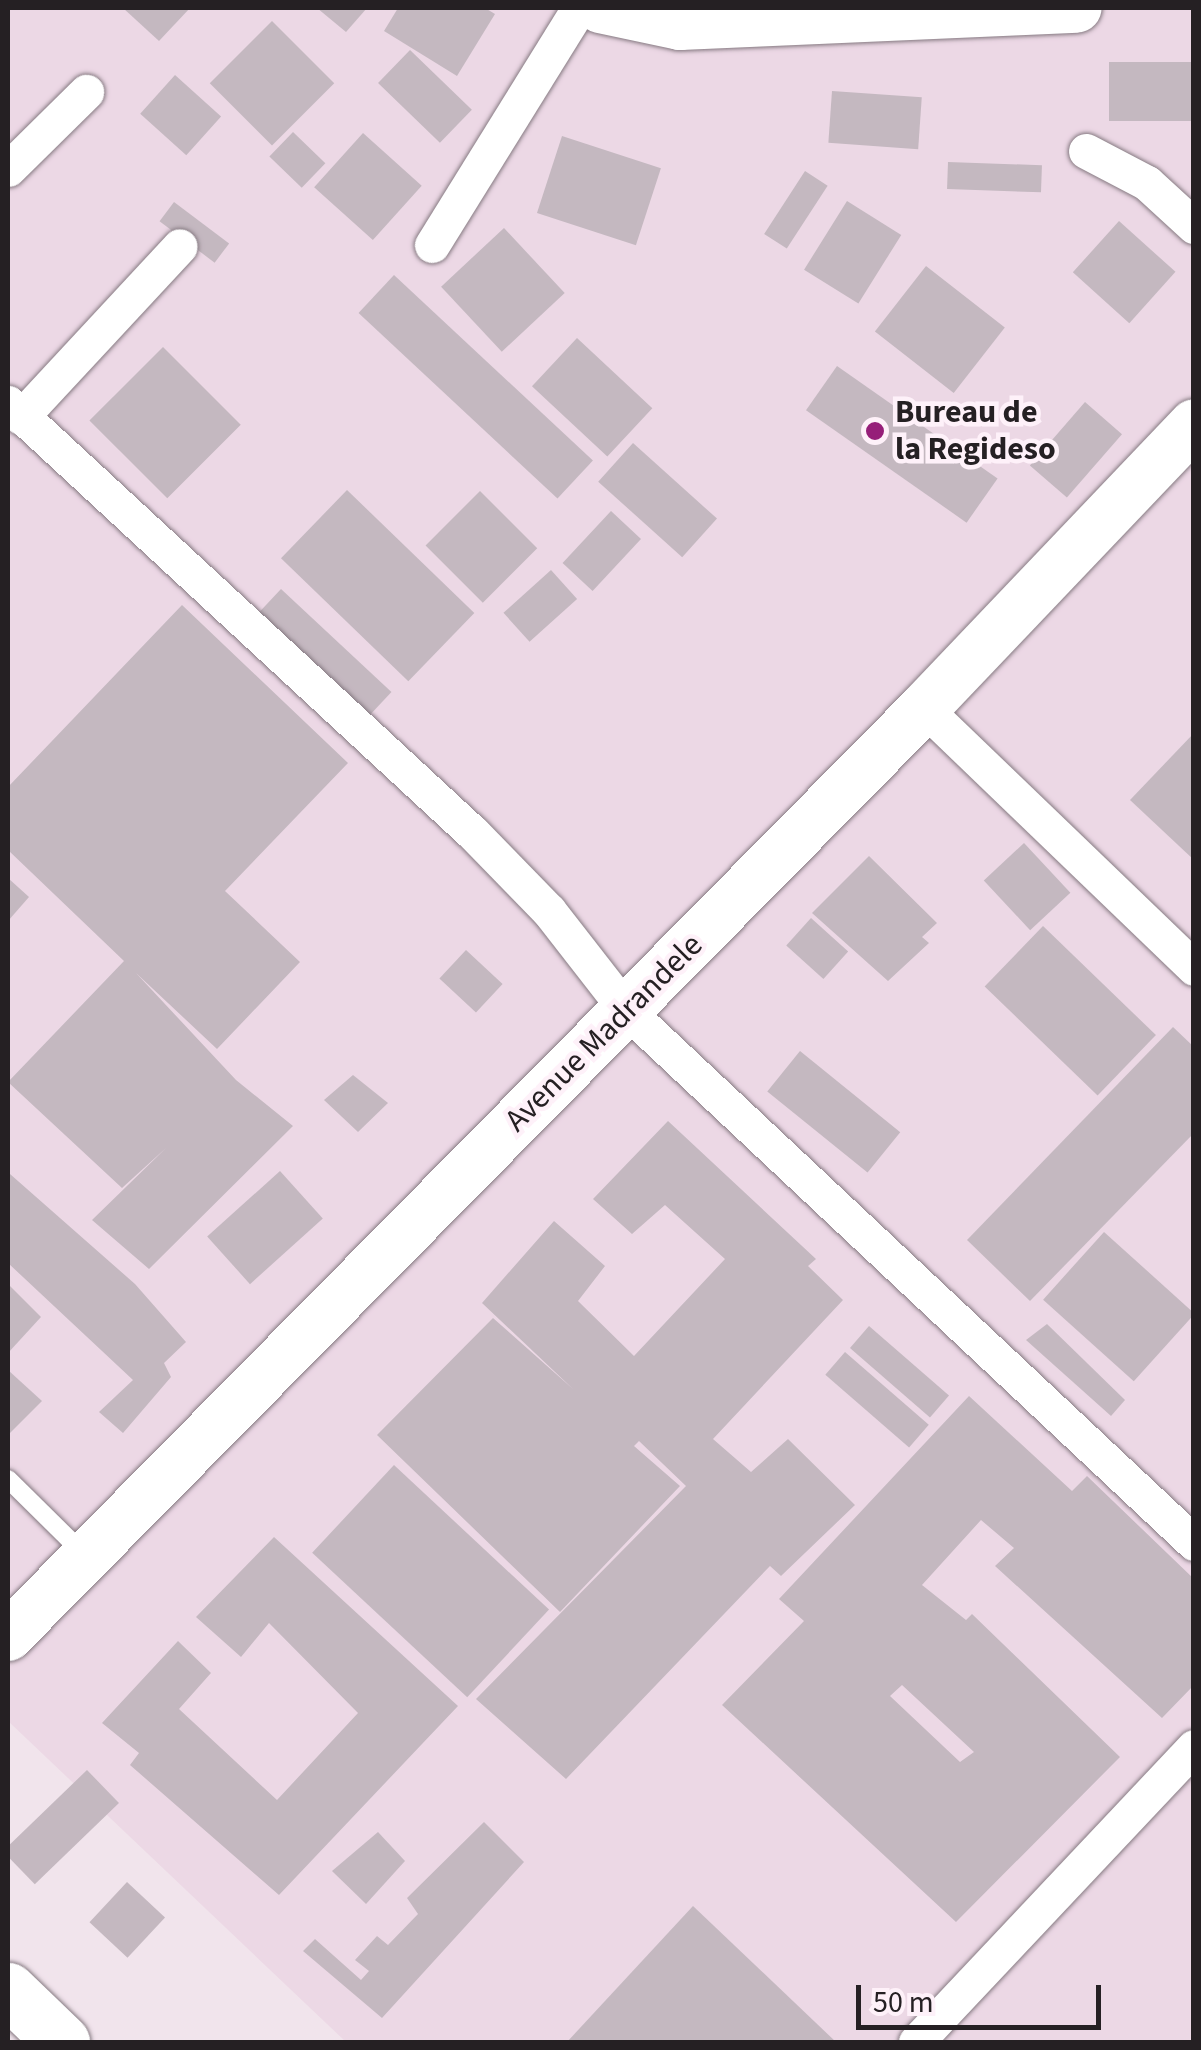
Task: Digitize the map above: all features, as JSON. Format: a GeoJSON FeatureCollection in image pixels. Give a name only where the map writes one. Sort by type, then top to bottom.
{"type":"FeatureCollection","features":[{"type":"Feature","properties":{"kind":"main road"},"geometry":{"type":"LineString","coordinates":[[8,1990],[62,2042]]}},
{"type":"Feature","properties":{"kind":"street"},"geometry":{"type":"LineString","coordinates":[[432,244],[580,8]]}},
{"type":"Feature","properties":{"kind":"street"},"geometry":{"type":"LineString","coordinates":[[600,8],[679,16],[1052,9]]}},
{"type":"Feature","properties":{"kind":"street"},"geometry":{"type":"LineString","coordinates":[[8,169],[86,92]]}},
{"type":"Feature","properties":{"kind":"street"},"geometry":{"type":"LineString","coordinates":[[1086,151],[1147,183],[1194,226]]}},
{"type":"Feature","properties":{"kind":"street"},"geometry":{"type":"LineString","coordinates":[[180,246],[14,410],[474,834],[549,910],[626,1010],[1194,1544]]}},
{"type":"Feature","properties":{"kind":"street","name":"Avenue Madrandele"},"geometry":{"type":"LineString","coordinates":[[8,1636],[924,708],[1194,424]]}},
{"type":"Feature","properties":{"kind":"street"},"geometry":{"type":"LineString","coordinates":[[924,708],[1194,968]]}},
{"type":"Feature","properties":{"kind":"street"},"geometry":{"type":"LineString","coordinates":[[916,2042],[1194,1747]]}},
{"type":"Feature","properties":{"kind":"lane"},"geometry":{"type":"LineString","coordinates":[[8,1479],[86,1556]]}},
{"type":"Feature","properties":{"kind":"shaded area"},"geometry":{"type":"Polygon","coordinates":[[[8,8],[1193,8],[1193,2042],[346,2042],[8,1721],[8,8]]]}},
{"type":"Feature","properties":{"kind":"building"},"geometry":{"type":"Polygon","coordinates":[[[123,8],[190,8],[159,41],[123,8]]]}},
{"type":"Feature","properties":{"kind":"building"},"geometry":{"type":"Polygon","coordinates":[[[317,8],[367,8],[346,32],[317,8]]]}},
{"type":"Feature","properties":{"kind":"building"},"geometry":{"type":"Polygon","coordinates":[[[398,8],[485,8],[495,14],[457,76],[384,31],[398,8]]]}},
{"type":"Feature","properties":{"kind":"building"},"geometry":{"type":"Polygon","coordinates":[[[272,21],[334,83],[272,145],[210,83],[272,21]]]}},
{"type":"Feature","properties":{"kind":"building"},"geometry":{"type":"Polygon","coordinates":[[[410,50],[472,110],[440,143],[378,83],[410,50]]]}},
{"type":"Feature","properties":{"kind":"building"},"geometry":{"type":"Polygon","coordinates":[[[1109,62],[1194,62],[1194,121],[1109,121],[1109,62]]]}},
{"type":"Feature","properties":{"kind":"building"},"geometry":{"type":"Polygon","coordinates":[[[175,75],[221,116],[186,155],[140,114],[175,75]]]}},
{"type":"Feature","properties":{"kind":"building"},"geometry":{"type":"Polygon","coordinates":[[[832,91],[922,97],[918,149],[828,143],[832,91]]]}},
{"type":"Feature","properties":{"kind":"building"},"geometry":{"type":"Polygon","coordinates":[[[293,132],[325,163],[302,188],[269,156],[293,132]]]}},
{"type":"Feature","properties":{"kind":"building"},"geometry":{"type":"Polygon","coordinates":[[[363,133],[422,186],[373,240],[314,187],[363,133]]]}},
{"type":"Feature","properties":{"kind":"building"},"geometry":{"type":"Polygon","coordinates":[[[562,136],[661,168],[636,245],[537,213],[562,136]]]}},
{"type":"Feature","properties":{"kind":"building"},"geometry":{"type":"Polygon","coordinates":[[[948,162],[1042,165],[1041,192],[947,189],[948,162]]]}},
{"type":"Feature","properties":{"kind":"building"},"geometry":{"type":"Polygon","coordinates":[[[805,171],[828,186],[787,249],[764,234],[805,171]]]}},
{"type":"Feature","properties":{"kind":"building"},"geometry":{"type":"Polygon","coordinates":[[[847,201],[901,235],[858,304],[804,270],[847,201]]]}},
{"type":"Feature","properties":{"kind":"building"},"geometry":{"type":"Polygon","coordinates":[[[174,202],[229,244],[215,263],[160,221],[174,202]]]}},
{"type":"Feature","properties":{"kind":"building"},"geometry":{"type":"Polygon","coordinates":[[[1119,221],[1175,272],[1129,323],[1073,272],[1119,221]]]}},
{"type":"Feature","properties":{"kind":"building"},"geometry":{"type":"Polygon","coordinates":[[[504,228],[565,293],[502,352],[441,287],[504,228]]]}},
{"type":"Feature","properties":{"kind":"building"},"geometry":{"type":"Polygon","coordinates":[[[926,266],[1005,328],[954,393],[875,331],[926,266]]]}},
{"type":"Feature","properties":{"kind":"building"},"geometry":{"type":"Polygon","coordinates":[[[394,275],[593,461],[557,499],[359,313],[394,275]]]}},
{"type":"Feature","properties":{"kind":"building"},"geometry":{"type":"Polygon","coordinates":[[[577,338],[652,408],[607,457],[532,386],[577,338]]]}},
{"type":"Feature","properties":{"kind":"building"},"geometry":{"type":"Polygon","coordinates":[[[163,347],[241,425],[167,498],[89,421],[163,347]]]}},
{"type":"Feature","properties":{"kind":"building"},"geometry":{"type":"Polygon","coordinates":[[[837,366],[998,478],[967,523],[806,410],[837,366]]]}},
{"type":"Feature","properties":{"kind":"building"},"geometry":{"type":"Polygon","coordinates":[[[1085,402],[1122,434],[1067,498],[1030,465],[1085,402]]]}},
{"type":"Feature","properties":{"kind":"building"},"geometry":{"type":"Polygon","coordinates":[[[633,443],[717,519],[682,557],[598,482],[633,443]]]}},
{"type":"Feature","properties":{"kind":"building"},"geometry":{"type":"Polygon","coordinates":[[[347,490],[474,613],[408,681],[281,558],[347,490]]]}},
{"type":"Feature","properties":{"kind":"building"},"geometry":{"type":"Polygon","coordinates":[[[480,491],[537,548],[483,603],[426,545],[480,491]]]}},
{"type":"Feature","properties":{"kind":"building"},"geometry":{"type":"Polygon","coordinates":[[[611,511],[641,539],[593,591],[563,563],[611,511]]]}},
{"type":"Feature","properties":{"kind":"building"},"geometry":{"type":"Polygon","coordinates":[[[551,570],[577,599],[530,642],[503,613],[551,570]]]}},
{"type":"Feature","properties":{"kind":"building"},"geometry":{"type":"Polygon","coordinates":[[[281,589],[391,692],[368,718],[257,615],[281,589]]]}},
{"type":"Feature","properties":{"kind":"building"},"geometry":{"type":"Polygon","coordinates":[[[182,605],[348,763],[225,891],[300,962],[217,1049],[136,973],[236,1080],[293,1126],[149,1269],[92,1220],[166,1148],[122,1188],[8,1082],[124,961],[8,850],[8,787],[182,605]]]}},
{"type":"Feature","properties":{"kind":"building"},"geometry":{"type":"Polygon","coordinates":[[[1194,733],[1194,860],[1130,800],[1194,733]]]}},
{"type":"Feature","properties":{"kind":"building"},"geometry":{"type":"Polygon","coordinates":[[[1024,843],[1070,893],[1030,930],[984,881],[1024,843]]]}},
{"type":"Feature","properties":{"kind":"building"},"geometry":{"type":"Polygon","coordinates":[[[869,856],[937,923],[922,937],[929,943],[888,981],[812,913],[869,856]]]}},
{"type":"Feature","properties":{"kind":"building"},"geometry":{"type":"Polygon","coordinates":[[[8,878],[29,897],[8,921],[8,878]]]}},
{"type":"Feature","properties":{"kind":"building"},"geometry":{"type":"Polygon","coordinates":[[[811,918],[848,951],[823,979],[786,945],[811,918]]]}},
{"type":"Feature","properties":{"kind":"building"},"geometry":{"type":"Polygon","coordinates":[[[1043,926],[1156,1035],[1098,1095],[985,986],[1043,926]]]}},
{"type":"Feature","properties":{"kind":"building"},"geometry":{"type":"Polygon","coordinates":[[[466,950],[503,984],[476,1013],[439,979],[466,950]]]}},
{"type":"Feature","properties":{"kind":"building"},"geometry":{"type":"Polygon","coordinates":[[[1173,1027],[1194,1047],[1194,1133],[1030,1301],[967,1240],[1173,1027]]]}},
{"type":"Feature","properties":{"kind":"building"},"geometry":{"type":"Polygon","coordinates":[[[800,1051],[900,1132],[868,1173],[767,1091],[800,1051]]]}},
{"type":"Feature","properties":{"kind":"building"},"geometry":{"type":"Polygon","coordinates":[[[353,1075],[388,1103],[358,1132],[324,1100],[353,1075]]]}},
{"type":"Feature","properties":{"kind":"building"},"geometry":{"type":"Polygon","coordinates":[[[668,1121],[816,1259],[808,1266],[843,1300],[713,1439],[751,1472],[788,1439],[855,1505],[781,1576],[770,1566],[566,1779],[476,1699],[686,1486],[639,1441],[634,1446],[680,1486],[560,1612],[377,1435],[493,1318],[573,1389],[482,1303],[554,1221],[605,1266],[578,1301],[634,1356],[725,1259],[665,1205],[632,1234],[593,1199],[668,1121]]]}},
{"type":"Feature","properties":{"kind":"building"},"geometry":{"type":"Polygon","coordinates":[[[280,1171],[323,1219],[250,1284],[207,1237],[280,1171]]]}},
{"type":"Feature","properties":{"kind":"building"},"geometry":{"type":"Polygon","coordinates":[[[10,1174],[135,1284],[186,1342],[164,1363],[171,1377],[123,1433],[99,1412],[133,1380],[8,1263],[10,1174]]]}},
{"type":"Feature","properties":{"kind":"building"},"geometry":{"type":"Polygon","coordinates":[[[1104,1232],[1194,1313],[1134,1381],[1043,1300],[1104,1232]]]}},
{"type":"Feature","properties":{"kind":"building"},"geometry":{"type":"Polygon","coordinates":[[[8,1284],[41,1317],[8,1353],[8,1284]]]}},
{"type":"Feature","properties":{"kind":"building"},"geometry":{"type":"Polygon","coordinates":[[[1047,1324],[1125,1400],[1111,1416],[1026,1340],[1047,1324]]]}},
{"type":"Feature","properties":{"kind":"building"},"geometry":{"type":"Polygon","coordinates":[[[869,1326],[949,1396],[930,1417],[850,1348],[869,1326]]]}},
{"type":"Feature","properties":{"kind":"building"},"geometry":{"type":"Polygon","coordinates":[[[845,1352],[929,1425],[909,1447],[825,1375],[845,1352]]]}},
{"type":"Feature","properties":{"kind":"building"},"geometry":{"type":"Polygon","coordinates":[[[8,1370],[42,1401],[8,1435],[8,1370]]]}},
{"type":"Feature","properties":{"kind":"building"},"geometry":{"type":"Polygon","coordinates":[[[969,1396],[1072,1491],[1087,1476],[1194,1579],[1194,1685],[1162,1718],[995,1566],[1014,1548],[981,1520],[922,1585],[966,1620],[972,1614],[1120,1757],[956,1922],[722,1705],[804,1621],[779,1599],[969,1396]],[[902,1685],[890,1696],[960,1762],[974,1752],[902,1685]]]}},
{"type":"Feature","properties":{"kind":"building"},"geometry":{"type":"Polygon","coordinates":[[[394,1465],[549,1610],[467,1697],[312,1553],[394,1465]]]}},
{"type":"Feature","properties":{"kind":"building"},"geometry":{"type":"Polygon","coordinates":[[[274,1537],[458,1706],[279,1895],[130,1765],[139,1753],[102,1723],[178,1641],[211,1673],[179,1709],[277,1800],[358,1713],[269,1623],[241,1657],[196,1617],[274,1537]]]}},
{"type":"Feature","properties":{"kind":"building"},"geometry":{"type":"Polygon","coordinates":[[[87,1770],[119,1803],[35,1884],[8,1857],[8,1846],[87,1770]]]}},
{"type":"Feature","properties":{"kind":"building"},"geometry":{"type":"Polygon","coordinates":[[[484,1822],[524,1862],[382,2018],[303,1951],[315,1939],[361,1980],[369,1971],[355,1960],[377,1936],[388,1945],[418,1914],[407,1898],[484,1822]]]}},
{"type":"Feature","properties":{"kind":"building"},"geometry":{"type":"Polygon","coordinates":[[[378,1832],[405,1861],[366,1904],[332,1871],[378,1832]]]}},
{"type":"Feature","properties":{"kind":"building"},"geometry":{"type":"Polygon","coordinates":[[[127,1882],[165,1917],[128,1958],[89,1922],[127,1882]]]}},
{"type":"Feature","properties":{"kind":"building"},"geometry":{"type":"Polygon","coordinates":[[[693,1906],[836,2042],[567,2042],[693,1906]]]}},
{"type":"Feature","properties":{"kind":"place","name":"Bureau de la Regideso"},"geometry":{"type":"Point","coordinates":[875,431]}}]}
